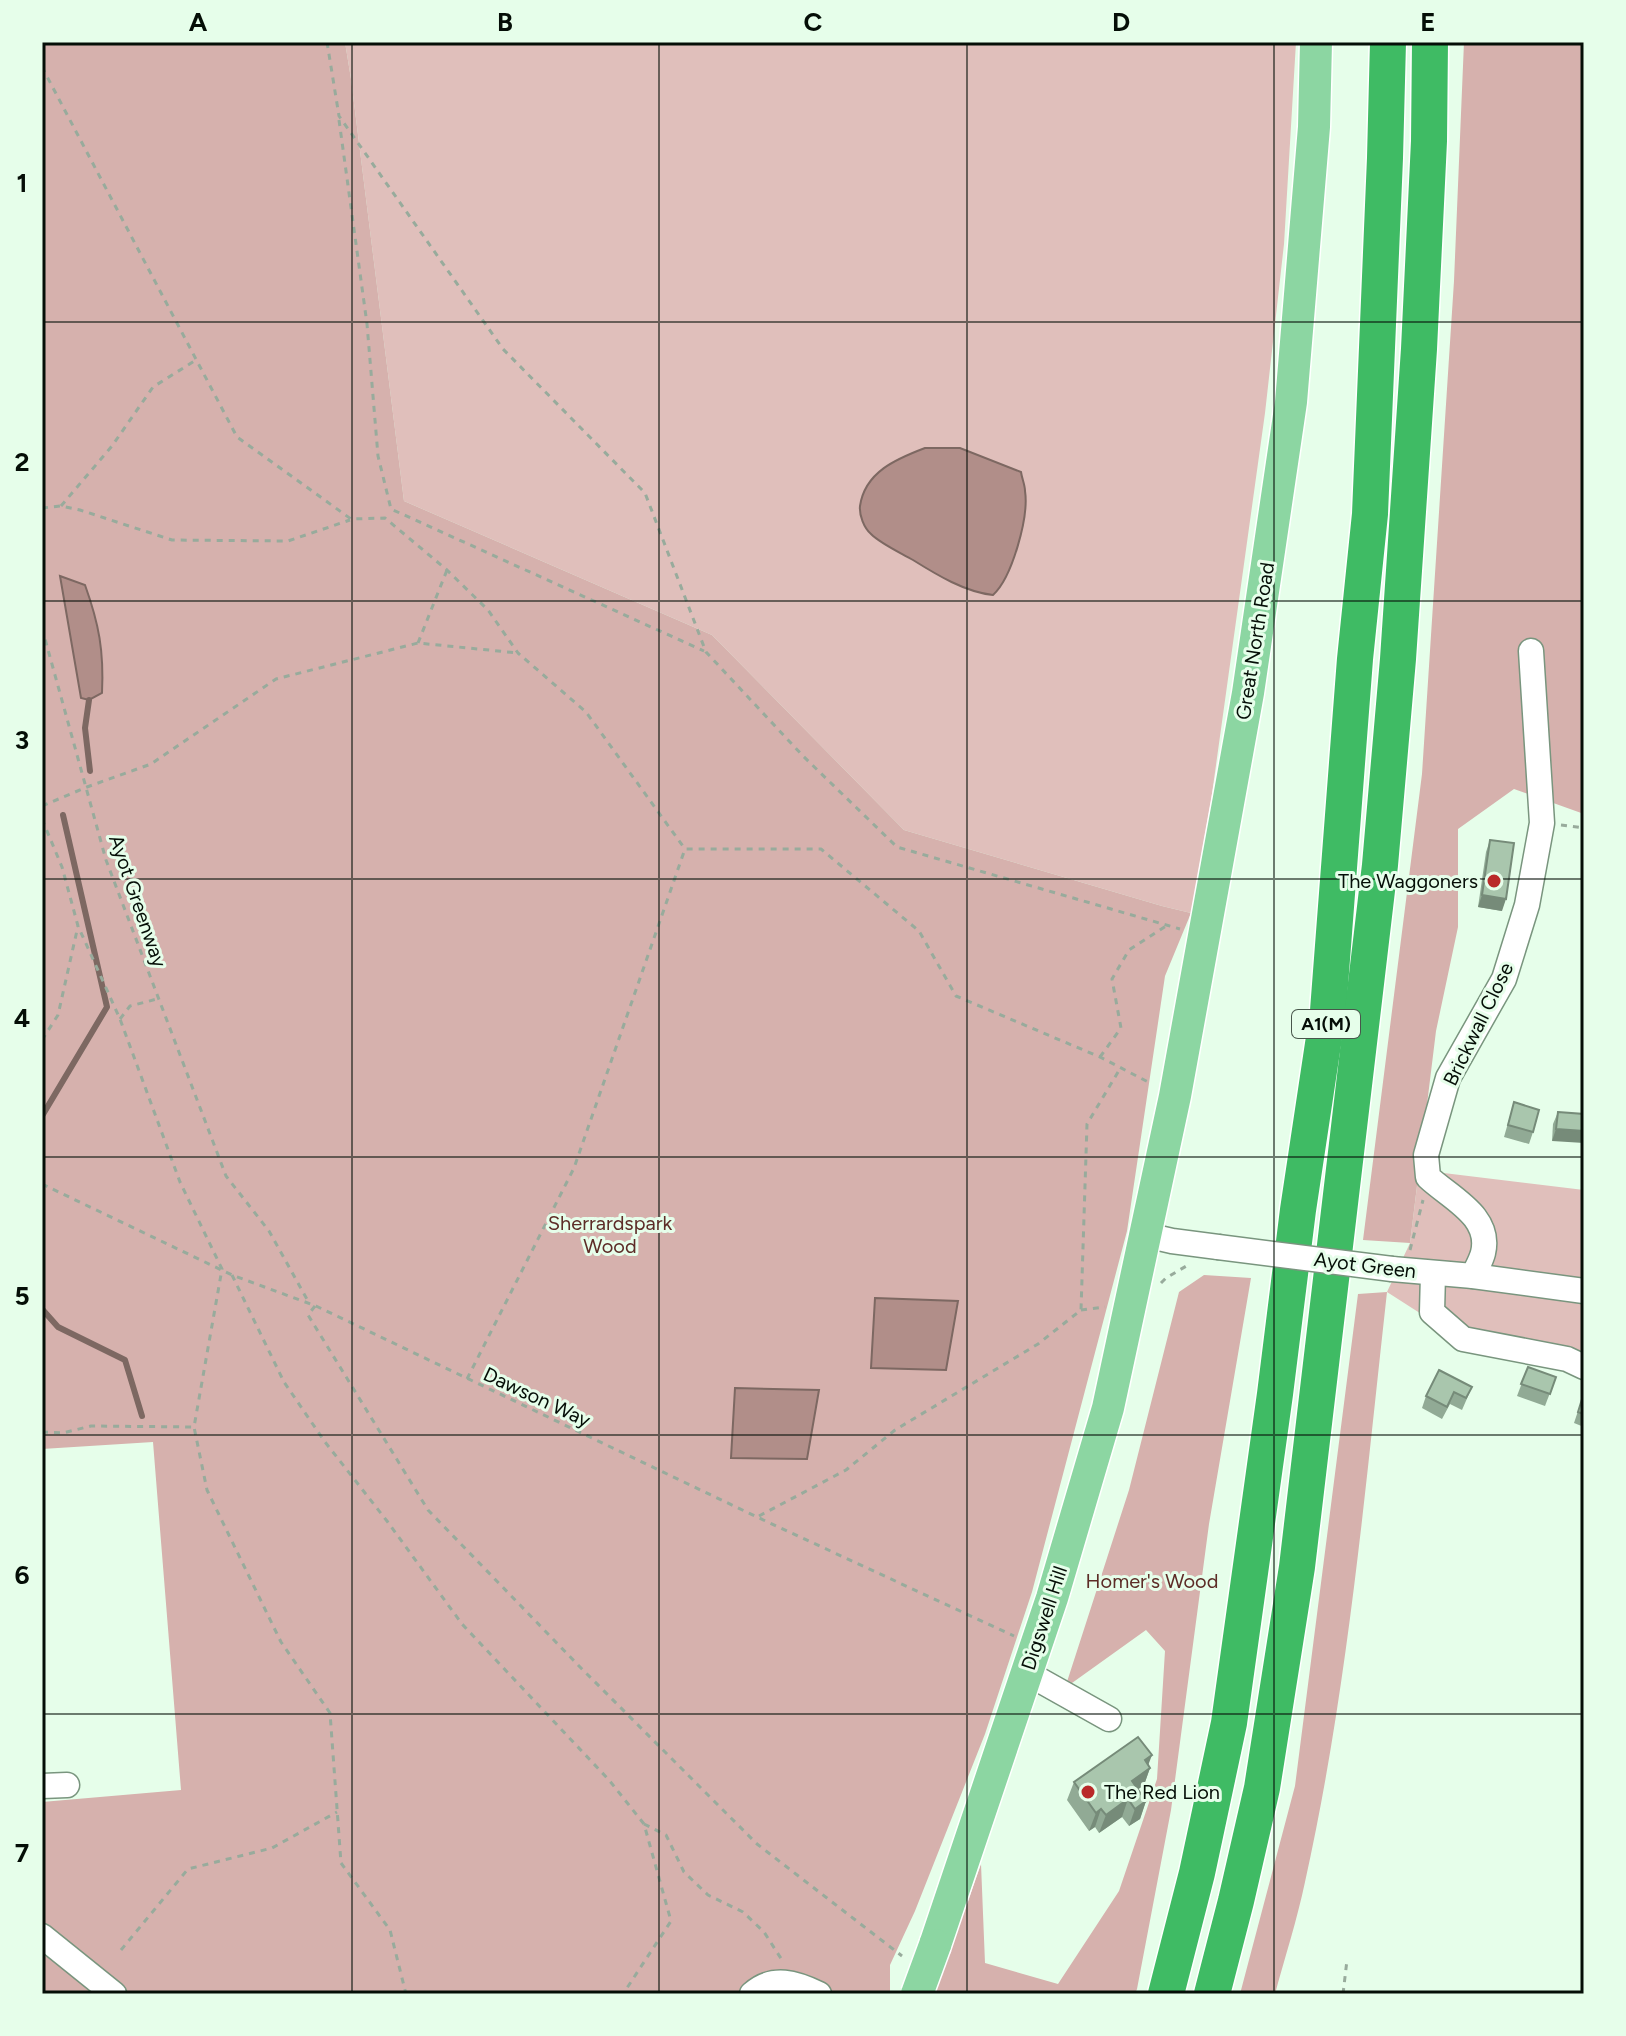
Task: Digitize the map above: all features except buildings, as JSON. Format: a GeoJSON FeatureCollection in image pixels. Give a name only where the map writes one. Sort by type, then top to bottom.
{"type":"FeatureCollection","features":[{"type":"Feature","properties":{"kind":"highway","name":"A1(M)"},"geometry":{"type":"LineString","coordinates":[[1166,1994],[1197,1873],[1229,1723],[1328,1011],[1341,824],[1370,514],[1388,42]]}},
{"type":"Feature","properties":{"kind":"highway","name":"A1(M)"},"geometry":{"type":"LineString","coordinates":[[1212,1994],[1262,1788],[1297,1567],[1380,865],[1398,659],[1419,349],[1429,141],[1430,42]]}},
{"type":"Feature","properties":{"kind":"main road","name":"Great North Road"},"geometry":{"type":"LineString","coordinates":[[1146,1235],[1175,1096],[1248,693],[1291,402],[1314,127],[1316,42]]}},
{"type":"Feature","properties":{"kind":"main road","name":"Digswell Hill"},"geometry":{"type":"LineString","coordinates":[[917,1994],[921,1953],[1027,1673],[1052,1598],[1108,1408],[1146,1235]]}},
{"type":"Feature","properties":{"kind":"street","name":"Brickwall Close"},"geometry":{"type":"LineString","coordinates":[[1428,1177],[1426,1155],[1448,1078],[1504,979],[1527,905],[1542,823],[1531,651]]}},
{"type":"Feature","properties":{"kind":"street"},"geometry":{"type":"LineString","coordinates":[[1428,1177],[1474,1214],[1482,1229],[1484,1251],[1473,1276]]}},
{"type":"Feature","properties":{"kind":"street","name":"Ayot Green"},"geometry":{"type":"LineString","coordinates":[[1146,1235],[1218,1247],[1398,1261],[1433,1274],[1473,1276],[1584,1291]]}},
{"type":"Feature","properties":{"kind":"street"},"geometry":{"type":"LineString","coordinates":[[1433,1274],[1432,1312],[1463,1339],[1567,1359],[1584,1367]]}},
{"type":"Feature","properties":{"kind":"street"},"geometry":{"type":"LineString","coordinates":[[1027,1673],[1109,1719]]}},
{"type":"Feature","properties":{"kind":"street"},"geometry":{"type":"LineString","coordinates":[[42,1786],[67,1785]]}},
{"type":"Feature","properties":{"kind":"street"},"geometry":{"type":"LineString","coordinates":[[42,1936],[114,1994]]}},
{"type":"Feature","properties":{"kind":"street"},"geometry":{"type":"LineString","coordinates":[[752,1994],[760,1987],[791,1982],[819,1994]]}},
{"type":"Feature","properties":{"kind":"path"},"geometry":{"type":"LineString","coordinates":[[327,42],[367,324],[378,456],[391,509],[706,652]]}},
{"type":"Feature","properties":{"kind":"path"},"geometry":{"type":"LineString","coordinates":[[42,67],[237,437],[351,519]]}},
{"type":"Feature","properties":{"kind":"path"},"geometry":{"type":"LineString","coordinates":[[339,116],[503,349],[645,493],[706,652],[803,756],[897,847],[1184,930]]}},
{"type":"Feature","properties":{"kind":"path"},"geometry":{"type":"LineString","coordinates":[[61,506],[112,446],[153,387],[196,360]]}},
{"type":"Feature","properties":{"kind":"path"},"geometry":{"type":"LineString","coordinates":[[42,508],[61,506],[80,510],[172,540],[288,541],[351,519],[385,518],[447,570],[488,610],[518,653],[586,712],[685,849]]}},
{"type":"Feature","properties":{"kind":"path"},"geometry":{"type":"LineString","coordinates":[[418,643],[447,570]]}},
{"type":"Feature","properties":{"kind":"path","name":"Ayot Greenway"},"geometry":{"type":"LineString","coordinates":[[42,628],[106,860],[226,1176],[269,1231],[308,1302]]}},
{"type":"Feature","properties":{"kind":"path"},"geometry":{"type":"LineString","coordinates":[[42,806],[151,764],[276,679],[418,643],[518,653]]}},
{"type":"Feature","properties":{"kind":"path"},"geometry":{"type":"LineString","coordinates":[[42,819],[62,867],[78,926],[120,1019],[180,1182],[222,1269],[194,1427],[207,1490],[281,1642],[330,1713],[341,1863],[390,1930],[406,1994]]}},
{"type":"Feature","properties":{"kind":"path"},"geometry":{"type":"LineString","coordinates":[[685,849],[821,849],[919,931],[956,996],[1100,1057],[1153,1085]]}},
{"type":"Feature","properties":{"kind":"path"},"geometry":{"type":"LineString","coordinates":[[467,1379],[574,1168],[685,849]]}},
{"type":"Feature","properties":{"kind":"path"},"geometry":{"type":"LineString","coordinates":[[42,1040],[58,1015],[78,926]]}},
{"type":"Feature","properties":{"kind":"path"},"geometry":{"type":"LineString","coordinates":[[1100,1057],[1121,1028],[1112,979],[1129,950],[1166,926]]}},
{"type":"Feature","properties":{"kind":"path"},"geometry":{"type":"LineString","coordinates":[[120,1019],[130,1006],[158,999]]}},
{"type":"Feature","properties":{"kind":"path"},"geometry":{"type":"LineString","coordinates":[[1081,1310],[1087,1124],[1121,1067]]}},
{"type":"Feature","properties":{"kind":"path"},"geometry":{"type":"LineString","coordinates":[[1398,1261],[1411,1250],[1428,1177]]}},
{"type":"Feature","properties":{"kind":"path","name":"Dawson Way"},"geometry":{"type":"LineString","coordinates":[[42,1184],[232,1275],[308,1302],[1019,1639]]}},
{"type":"Feature","properties":{"kind":"path"},"geometry":{"type":"LineString","coordinates":[[232,1275],[284,1382],[325,1442],[462,1624],[609,1780],[644,1824],[671,1921],[623,1994]]}},
{"type":"Feature","properties":{"kind":"path"},"geometry":{"type":"LineString","coordinates":[[316,1306],[308,1315],[428,1510],[591,1679],[757,1844],[921,1953]]}},
{"type":"Feature","properties":{"kind":"path"},"geometry":{"type":"LineString","coordinates":[[757,1517],[846,1470],[895,1430],[1038,1344],[1081,1310],[1108,1307]]}},
{"type":"Feature","properties":{"kind":"path"},"geometry":{"type":"LineString","coordinates":[[42,1432],[63,1433],[91,1426],[194,1427]]}},
{"type":"Feature","properties":{"kind":"path"},"geometry":{"type":"LineString","coordinates":[[121,1950],[188,1869],[272,1848],[337,1812]]}},
{"type":"Feature","properties":{"kind":"path"},"geometry":{"type":"LineString","coordinates":[[644,1824],[666,1835],[684,1872],[708,1895],[743,1912],[764,1932],[791,1982]]}},
{"type":"Feature","properties":{"kind":"path"},"geometry":{"type":"LineString","coordinates":[[1343,1994],[1347,1960]]}},
{"type":"Feature","properties":{"kind":"shaded area"},"geometry":{"type":"Polygon","coordinates":[[[345,42],[1296,42],[1284,244],[1265,413],[1211,801],[1191,913],[904,830],[712,635],[404,501],[345,42]]]}},
{"type":"Feature","properties":{"kind":"shaded area"},"geometry":{"type":"Polygon","coordinates":[[[925,448],[960,448],[1021,472],[1026,502],[1022,531],[1007,575],[993,595],[962,587],[941,577],[880,541],[864,525],[860,506],[868,484],[893,462],[925,448]]]}},
{"type":"Feature","properties":{"kind":"shaded area"},"geometry":{"type":"Polygon","coordinates":[[[60,576],[85,585],[97,625],[102,693],[89,700],[81,698],[60,576]]]}},
{"type":"Feature","properties":{"kind":"shaded area"},"geometry":{"type":"Polygon","coordinates":[[[1419,1170],[1584,1190],[1584,1378],[1426,1317],[1387,1292],[1410,1243],[1419,1170]]]}},
{"type":"Feature","properties":{"kind":"shaded area"},"geometry":{"type":"Polygon","coordinates":[[[875,1298],[958,1301],[946,1370],[871,1368],[875,1298]]]}},
{"type":"Feature","properties":{"kind":"shaded area"},"geometry":{"type":"Polygon","coordinates":[[[735,1388],[819,1390],[807,1459],[731,1458],[735,1388]]]}},
{"type":"Feature","properties":{"kind":"green space","name":"Sherrardspark Wood"},"geometry":{"type":"Polygon","coordinates":[[[42,42],[345,42],[404,501],[712,635],[904,830],[1191,913],[1165,976],[1127,1231],[1032,1592],[985,1734],[915,1911],[890,1965],[890,1994],[42,1994],[42,1802],[181,1790],[153,1442],[42,1449],[42,42]]]}},
{"type":"Feature","properties":{"kind":"green space"},"geometry":{"type":"Polygon","coordinates":[[[1464,42],[1584,42],[1584,814],[1514,789],[1458,829],[1458,927],[1436,1031],[1410,1243],[1363,1240],[1422,774],[1454,281],[1464,42]]]}},
{"type":"Feature","properties":{"kind":"green space","name":"Homer's Wood"},"geometry":{"type":"Polygon","coordinates":[[[1204,1275],[1251,1278],[1209,1524],[1171,1810],[1137,1989],[1135,1994],[935,1994],[981,1864],[985,1963],[1058,1984],[1119,1891],[1157,1779],[1165,1651],[1146,1630],[1065,1688],[1129,1490],[1179,1292],[1204,1275]]]}},
{"type":"Feature","properties":{"kind":"green space"},"geometry":{"type":"Polygon","coordinates":[[[1387,1292],[1344,1662],[1305,1882],[1275,1994],[1240,1994],[1295,1786],[1358,1294],[1387,1292]]]}},
{"type":"Feature","properties":{"kind":"waterway"},"geometry":{"type":"LineString","coordinates":[[89,700],[85,728],[90,771]]}},
{"type":"Feature","properties":{"kind":"waterway"},"geometry":{"type":"LineString","coordinates":[[42,1116],[107,1007],[63,815]]}},
{"type":"Feature","properties":{"kind":"waterway"},"geometry":{"type":"LineString","coordinates":[[42,1309],[58,1327],[125,1360],[142,1416]]}},
{"type":"Feature","properties":{"kind":"place","name":"The Waggoners"},"geometry":{"type":"Point","coordinates":[1494,881]}},
{"type":"Feature","properties":{"kind":"place","name":"The Red Lion"},"geometry":{"type":"Point","coordinates":[1088,1792]}}]}
